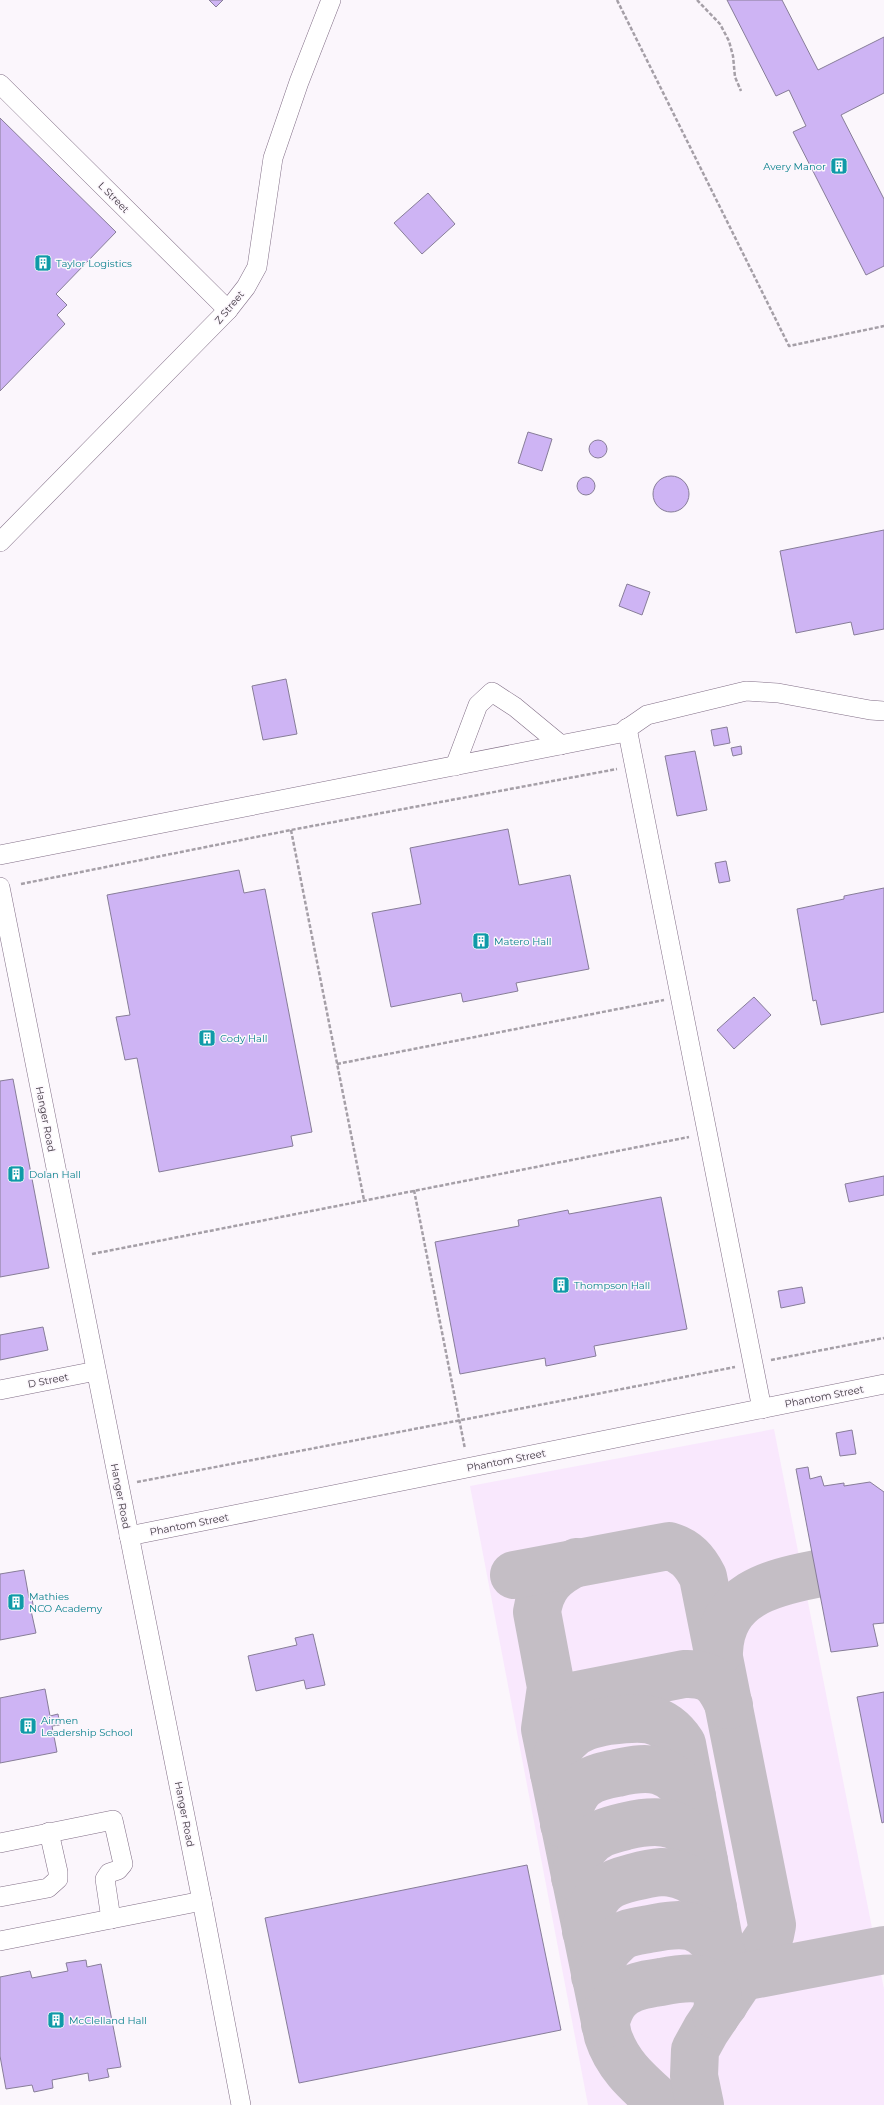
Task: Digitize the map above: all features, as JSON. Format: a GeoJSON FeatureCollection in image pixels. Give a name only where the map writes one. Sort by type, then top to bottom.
{"type":"FeatureCollection","features":[{"type":"Feature","properties":{"kind":"street","name":"Z Street"},"geometry":{"type":"LineString","coordinates":[[0,542],[228,310],[246,288],[257,267],[273,158],[299,82],[331,0]]}},
{"type":"Feature","properties":{"kind":"street","name":"L Street"},"geometry":{"type":"LineString","coordinates":[[0,84],[228,310]]}},
{"type":"Feature","properties":{"kind":"street"},"geometry":{"type":"LineString","coordinates":[[0,855],[621,733],[647,715],[746,691],[778,694],[870,710],[884,710]]}},
{"type":"Feature","properties":{"kind":"street"},"geometry":{"type":"LineString","coordinates":[[455,766],[478,704],[492,692],[515,707],[561,745]]}},
{"type":"Feature","properties":{"kind":"street"},"geometry":{"type":"LineString","coordinates":[[627,728],[762,1409]]}},
{"type":"Feature","properties":{"kind":"street","name":"Hanger Road"},"geometry":{"type":"LineString","coordinates":[[0,887],[202,1901],[241,2105]]}},
{"type":"Feature","properties":{"kind":"street","name":"D Street"},"geometry":{"type":"LineString","coordinates":[[0,1390],[96,1371]]}},
{"type":"Feature","properties":{"kind":"street","name":"Phantom Street"},"geometry":{"type":"LineString","coordinates":[[129,1536],[884,1384]]}},
{"type":"Feature","properties":{"kind":"street"},"geometry":{"type":"LineString","coordinates":[[0,1843],[113,1820],[123,1864],[118,1870],[109,1873],[105,1879],[111,1919]]}},
{"type":"Feature","properties":{"kind":"street"},"geometry":{"type":"LineString","coordinates":[[0,1897],[48,1888],[58,1879],[58,1872],[49,1832]]}},
{"type":"Feature","properties":{"kind":"street"},"geometry":{"type":"LineString","coordinates":[[0,1941],[202,1901]]}},
{"type":"Feature","properties":{"kind":"path"},"geometry":{"type":"LineString","coordinates":[[617,0],[789,346],[884,326]]}},
{"type":"Feature","properties":{"kind":"path"},"geometry":{"type":"LineString","coordinates":[[697,0],[720,24],[729,41],[734,56],[735,77],[741,91]]}},
{"type":"Feature","properties":{"kind":"path"},"geometry":{"type":"LineString","coordinates":[[21,884],[291,830],[634,765]]}},
{"type":"Feature","properties":{"kind":"path"},"geometry":{"type":"LineString","coordinates":[[291,830],[364,1200]]}},
{"type":"Feature","properties":{"kind":"path"},"geometry":{"type":"LineString","coordinates":[[336,1064],[680,997]]}},
{"type":"Feature","properties":{"kind":"path"},"geometry":{"type":"LineString","coordinates":[[73,1258],[707,1133]]}},
{"type":"Feature","properties":{"kind":"path"},"geometry":{"type":"LineString","coordinates":[[414,1190],[468,1468]]}},
{"type":"Feature","properties":{"kind":"path"},"geometry":{"type":"LineString","coordinates":[[119,1486],[380,1437],[459,1419],[884,1338]]}},
{"type":"Feature","properties":{"kind":"shaded area"},"geometry":{"type":"Polygon","coordinates":[[[774,1429],[884,1989],[884,2105],[588,2105],[470,1486],[774,1429]]]}},
{"type":"Feature","properties":{"kind":"building"},"geometry":{"type":"Polygon","coordinates":[[[209,0],[223,0],[216,7],[209,0]]]}},
{"type":"Feature","properties":{"kind":"building","name":"Avery Manor"},"geometry":{"type":"Polygon","coordinates":[[[727,0],[782,0],[818,70],[884,37],[884,93],[841,115],[884,199],[884,266],[866,275],[793,132],[806,126],[789,90],[776,96],[727,0]]]}},
{"type":"Feature","properties":{"kind":"building","name":"Taylor Logistics"},"geometry":{"type":"Polygon","coordinates":[[[0,118],[116,232],[56,294],[67,305],[57,315],[65,324],[0,391],[0,118]]]}},
{"type":"Feature","properties":{"kind":"building"},"geometry":{"type":"Polygon","coordinates":[[[428,193],[455,224],[422,254],[394,223],[428,193]]]}},
{"type":"Feature","properties":{"kind":"building"},"geometry":{"type":"Polygon","coordinates":[[[528,432],[552,439],[542,471],[518,463],[528,432]]]}},
{"type":"Feature","properties":{"kind":"building"},"geometry":{"type":"Polygon","coordinates":[[[594,440],[602,440],[607,445],[605,456],[602,458],[594,458],[589,453],[589,445],[594,440]]]}},
{"type":"Feature","properties":{"kind":"building"},"geometry":{"type":"Polygon","coordinates":[[[671,476],[684,481],[689,494],[684,507],[671,512],[658,507],[653,494],[658,481],[671,476]]]}},
{"type":"Feature","properties":{"kind":"building"},"geometry":{"type":"Polygon","coordinates":[[[586,477],[592,480],[595,486],[592,492],[586,495],[580,492],[577,486],[580,480],[586,477]]]}},
{"type":"Feature","properties":{"kind":"building"},"geometry":{"type":"Polygon","coordinates":[[[884,530],[884,629],[854,635],[851,622],[796,633],[780,551],[884,530]]]}},
{"type":"Feature","properties":{"kind":"building"},"geometry":{"type":"Polygon","coordinates":[[[627,584],[650,592],[642,615],[619,606],[627,584]]]}},
{"type":"Feature","properties":{"kind":"building"},"geometry":{"type":"Polygon","coordinates":[[[286,679],[297,734],[263,740],[252,686],[286,679]]]}},
{"type":"Feature","properties":{"kind":"building"},"geometry":{"type":"Polygon","coordinates":[[[727,727],[730,743],[714,746],[711,730],[727,727]]]}},
{"type":"Feature","properties":{"kind":"building"},"geometry":{"type":"Polygon","coordinates":[[[741,746],[742,754],[733,756],[731,748],[741,746]]]}},
{"type":"Feature","properties":{"kind":"building"},"geometry":{"type":"Polygon","coordinates":[[[695,751],[707,810],[677,816],[665,756],[695,751]]]}},
{"type":"Feature","properties":{"kind":"building","name":"Matero Hall"},"geometry":{"type":"Polygon","coordinates":[[[508,829],[519,885],[570,875],[589,969],[516,983],[518,991],[463,1002],[461,993],[391,1007],[372,913],[421,904],[410,848],[508,829]]]}},
{"type":"Feature","properties":{"kind":"building"},"geometry":{"type":"Polygon","coordinates":[[[726,861],[730,881],[719,883],[715,863],[726,861]]]}},
{"type":"Feature","properties":{"kind":"building","name":"Cody Hall"},"geometry":{"type":"Polygon","coordinates":[[[239,870],[244,893],[265,889],[312,1132],[291,1136],[293,1146],[159,1172],[137,1058],[125,1060],[116,1017],[130,1015],[107,895],[239,870]]]}},
{"type":"Feature","properties":{"kind":"building"},"geometry":{"type":"Polygon","coordinates":[[[884,888],[884,1012],[821,1025],[816,1000],[813,1001],[797,909],[844,899],[844,896],[884,888]]]}},
{"type":"Feature","properties":{"kind":"building"},"geometry":{"type":"Polygon","coordinates":[[[754,997],[771,1015],[734,1049],[717,1030],[754,997]]]}},
{"type":"Feature","properties":{"kind":"building","name":"Dolan Hall"},"geometry":{"type":"Polygon","coordinates":[[[13,1079],[49,1268],[0,1277],[0,1081],[13,1079]]]}},
{"type":"Feature","properties":{"kind":"building"},"geometry":{"type":"Polygon","coordinates":[[[884,1176],[884,1195],[849,1202],[845,1184],[884,1176]]]}},
{"type":"Feature","properties":{"kind":"building","name":"Thompson Hall"},"geometry":{"type":"Polygon","coordinates":[[[661,1197],[687,1329],[594,1346],[596,1356],[546,1366],[545,1358],[460,1374],[435,1242],[519,1226],[518,1220],[568,1210],[569,1214],[661,1197]]]}},
{"type":"Feature","properties":{"kind":"building"},"geometry":{"type":"Polygon","coordinates":[[[802,1287],[805,1303],[781,1308],[778,1291],[802,1287]]]}},
{"type":"Feature","properties":{"kind":"building"},"geometry":{"type":"Polygon","coordinates":[[[43,1327],[48,1350],[0,1360],[0,1335],[43,1327]]]}},
{"type":"Feature","properties":{"kind":"building"},"geometry":{"type":"Polygon","coordinates":[[[852,1430],[856,1454],[840,1456],[836,1433],[852,1430]]]}},
{"type":"Feature","properties":{"kind":"building"},"geometry":{"type":"Polygon","coordinates":[[[808,1467],[810,1479],[821,1476],[824,1486],[844,1483],[844,1486],[870,1482],[884,1492],[884,1623],[873,1624],[878,1646],[831,1652],[796,1469],[808,1467]]]}},
{"type":"Feature","properties":{"kind":"building","name":"Mathies NCO Academy"},"geometry":{"type":"Polygon","coordinates":[[[24,1570],[29,1598],[32,1598],[33,1605],[30,1606],[36,1633],[0,1640],[0,1574],[24,1570]]]}},
{"type":"Feature","properties":{"kind":"building"},"geometry":{"type":"Polygon","coordinates":[[[313,1634],[325,1685],[306,1689],[304,1680],[256,1691],[248,1656],[297,1645],[295,1638],[313,1634]]]}},
{"type":"Feature","properties":{"kind":"building","name":"Airmen Leadership School"},"geometry":{"type":"Polygon","coordinates":[[[45,1689],[50,1716],[58,1714],[60,1725],[52,1726],[57,1752],[0,1763],[0,1698],[45,1689]]]}},
{"type":"Feature","properties":{"kind":"building"},"geometry":{"type":"Polygon","coordinates":[[[884,1692],[884,1822],[882,1823],[857,1697],[884,1692]]]}},
{"type":"Feature","properties":{"kind":"building"},"geometry":{"type":"Polygon","coordinates":[[[527,1865],[561,2030],[299,2083],[265,1918],[527,1865]]]}},
{"type":"Feature","properties":{"kind":"building","name":"McClelland Hall"},"geometry":{"type":"Polygon","coordinates":[[[86,1960],[87,1967],[101,1964],[121,2067],[107,2069],[109,2077],[89,2081],[88,2073],[52,2080],[53,2088],[34,2092],[32,2085],[6,2089],[0,2056],[0,1977],[30,1971],[32,1978],[68,1971],[66,1963],[86,1960]]]}},
{"type":"Feature","properties":{"kind":"taxiway"},"geometry":{"type":"LineString","coordinates":[[514,1575],[669,1546],[689,1557],[697,1566],[703,1577],[772,1925],[770,1935],[706,2030],[695,2050],[694,2076],[700,2105]]}},
{"type":"Feature","properties":{"kind":"taxiway"},"geometry":{"type":"LineString","coordinates":[[577,1562],[561,1571],[545,1587],[537,1612],[551,1687],[545,1729],[608,2036],[612,2047],[624,2066],[638,2082],[663,2105]]}},
{"type":"Feature","properties":{"kind":"taxiway"},"geometry":{"type":"LineString","coordinates":[[719,1652],[722,1633],[729,1617],[738,1605],[751,1595],[766,1588],[782,1582],[816,1574]]}},
{"type":"Feature","properties":{"kind":"taxiway"},"geometry":{"type":"LineString","coordinates":[[572,1696],[684,1674],[693,1674],[701,1675],[712,1680],[721,1690],[729,1705]]}},
{"type":"Feature","properties":{"kind":"taxiway"},"geometry":{"type":"LineString","coordinates":[[554,1773],[555,1763],[561,1746],[571,1735],[597,1723],[630,1719],[650,1720],[658,1722],[666,1727],[682,1744],[724,1967],[726,1992],[724,2004]]}},
{"type":"Feature","properties":{"kind":"taxiway"},"geometry":{"type":"LineString","coordinates":[[564,1824],[567,1813],[577,1792],[585,1784],[609,1775],[640,1769],[659,1771],[675,1779],[692,1797]]}},
{"type":"Feature","properties":{"kind":"taxiway"},"geometry":{"type":"LineString","coordinates":[[575,1877],[580,1855],[588,1843],[608,1831],[640,1823],[663,1823],[674,1825],[683,1830],[691,1837],[704,1861]]}},
{"type":"Feature","properties":{"kind":"taxiway"},"geometry":{"type":"LineString","coordinates":[[586,1931],[592,1907],[601,1892],[617,1882],[649,1874],[666,1872],[688,1878],[696,1883],[706,1895],[713,1908]]}},
{"type":"Feature","properties":{"kind":"taxiway"},"geometry":{"type":"LineString","coordinates":[[595,1976],[606,1952],[620,1937],[632,1932],[672,1925],[682,1925],[700,1930],[708,1936],[722,1956]]}},
{"type":"Feature","properties":{"kind":"taxiway"},"geometry":{"type":"LineString","coordinates":[[742,1977],[884,1950]]}},
{"type":"Feature","properties":{"kind":"taxiway"},"geometry":{"type":"LineString","coordinates":[[605,2024],[614,2003],[623,1993],[628,1990],[644,1985],[694,1978],[704,1980],[711,1984],[716,1991],[718,2001],[716,2015]]}},
{"type":"Feature","properties":{"kind":"place","name":"Avery Manor"},"geometry":{"type":"Point","coordinates":[839,166]}},
{"type":"Feature","properties":{"kind":"place","name":"Taylor Logistics"},"geometry":{"type":"Point","coordinates":[43,263]}},
{"type":"Feature","properties":{"kind":"place","name":"Matero Hall"},"geometry":{"type":"Point","coordinates":[481,941]}},
{"type":"Feature","properties":{"kind":"place","name":"Cody Hall"},"geometry":{"type":"Point","coordinates":[207,1038]}},
{"type":"Feature","properties":{"kind":"place","name":"Dolan Hall"},"geometry":{"type":"Point","coordinates":[16,1174]}},
{"type":"Feature","properties":{"kind":"place","name":"Thompson Hall"},"geometry":{"type":"Point","coordinates":[561,1285]}},
{"type":"Feature","properties":{"kind":"place","name":"Mathies NCO Academy"},"geometry":{"type":"Point","coordinates":[16,1602]}},
{"type":"Feature","properties":{"kind":"place","name":"Airmen Leadership School"},"geometry":{"type":"Point","coordinates":[28,1726]}},
{"type":"Feature","properties":{"kind":"place","name":"McClelland Hall"},"geometry":{"type":"Point","coordinates":[56,2020]}}]}
